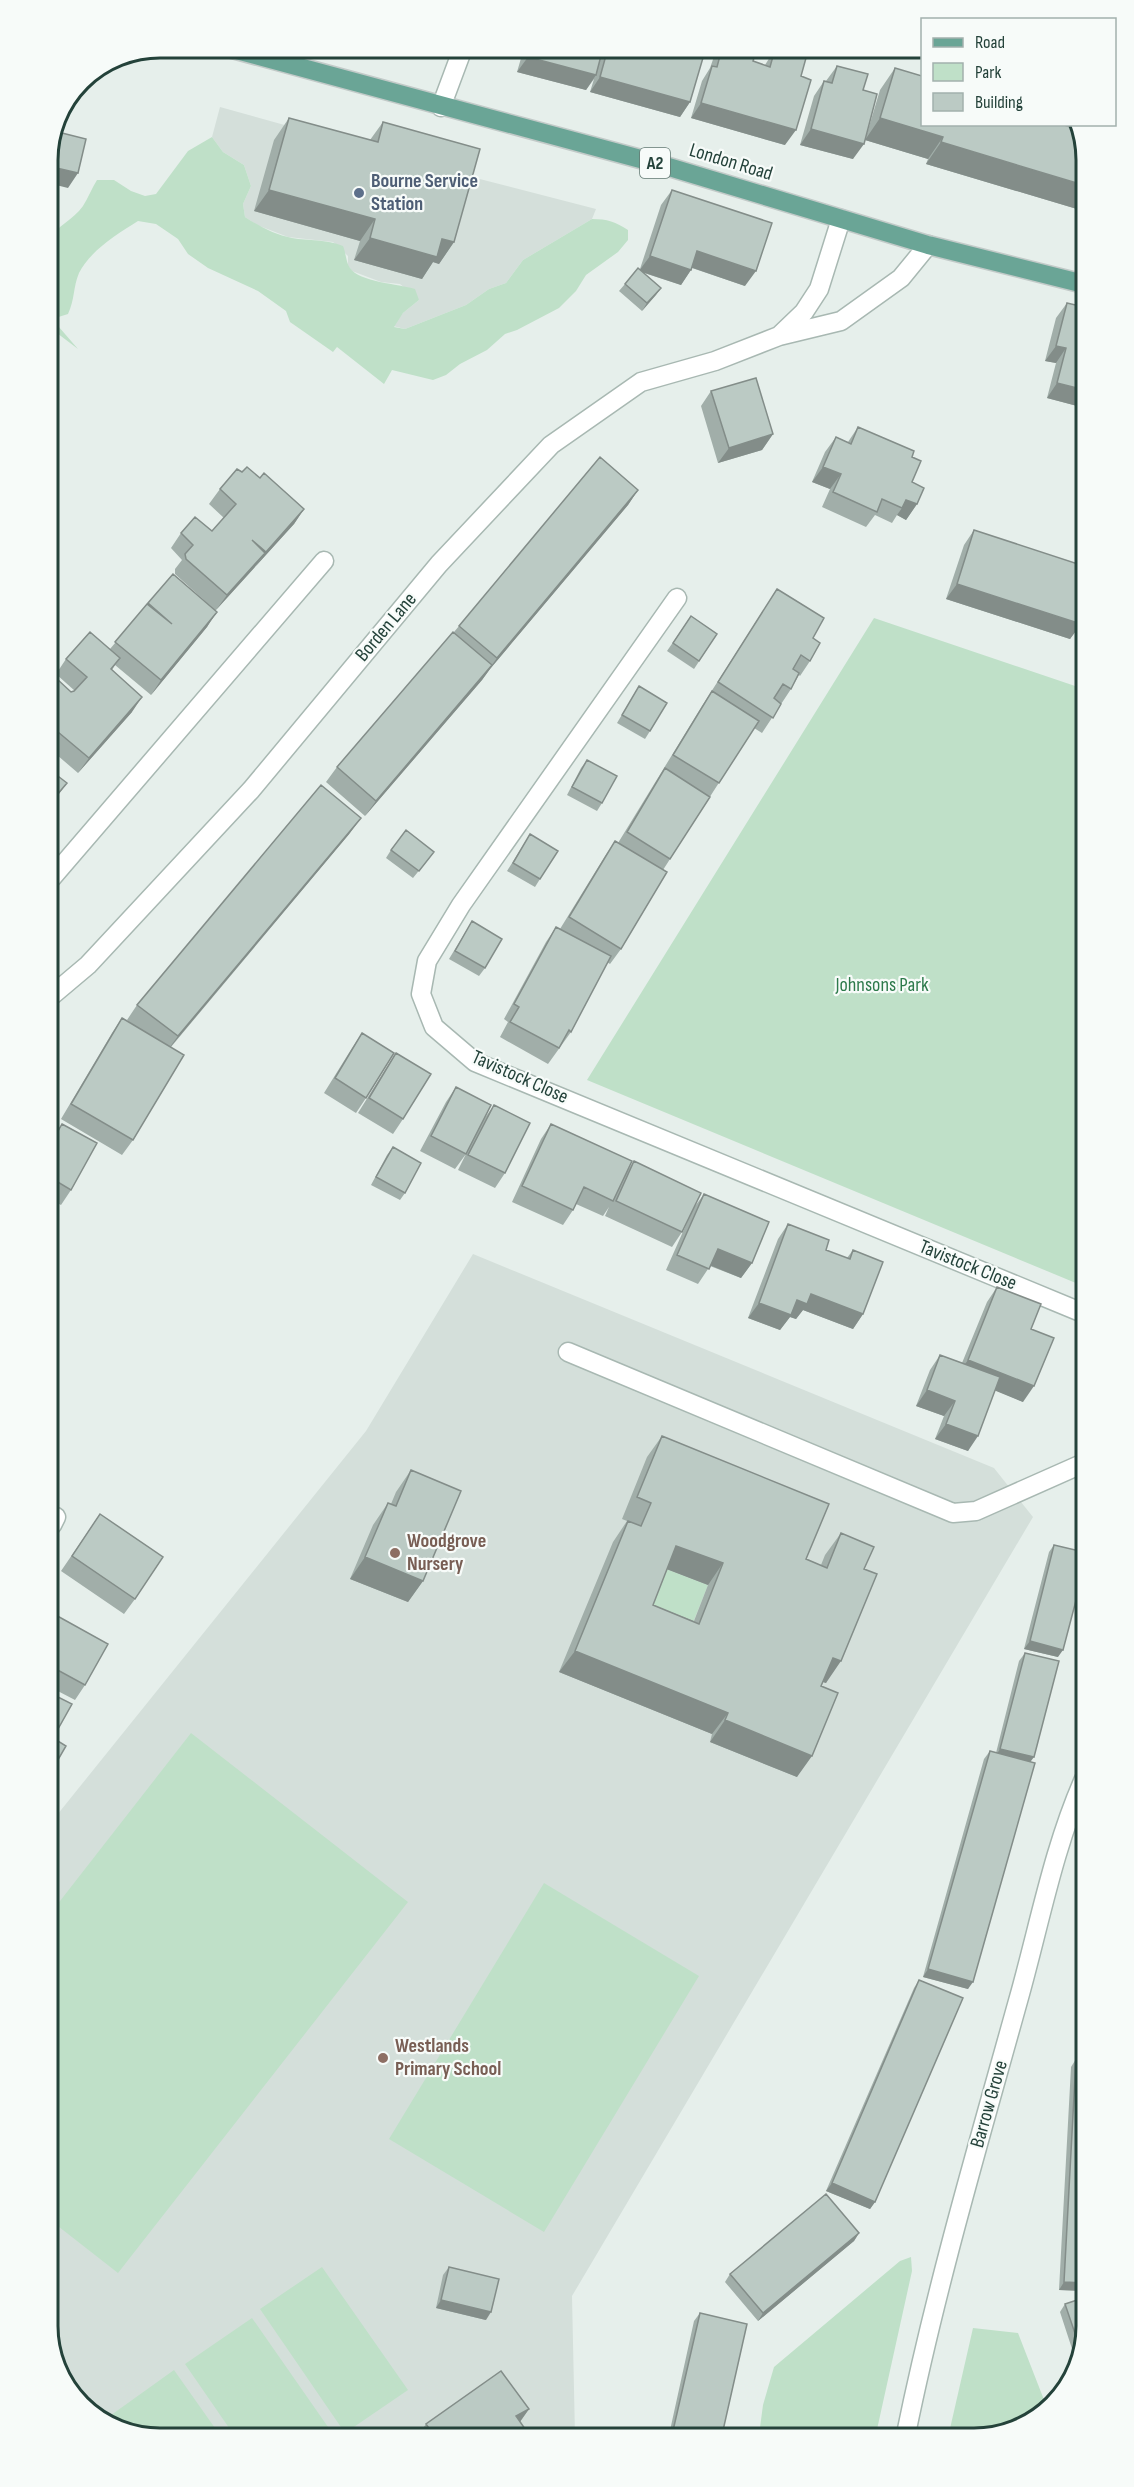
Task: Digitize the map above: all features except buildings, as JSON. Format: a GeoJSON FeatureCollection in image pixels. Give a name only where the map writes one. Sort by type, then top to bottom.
{"type":"FeatureCollection","features":[{"type":"Feature","properties":{"kind":"main road","name":"London Road"},"geometry":{"type":"LineString","coordinates":[[265,58],[659,164],[928,245],[1076,282]]}},
{"type":"Feature","properties":{"kind":"street"},"geometry":{"type":"LineString","coordinates":[[441,107],[459,58]]}},
{"type":"Feature","properties":{"kind":"street","name":"Borden Lane"},"geometry":{"type":"LineString","coordinates":[[779,336],[804,312],[819,289],[841,219]]}},
{"type":"Feature","properties":{"kind":"street","name":"Borden Lane"},"geometry":{"type":"LineString","coordinates":[[59,990],[88,965],[251,790],[439,564],[551,445],[641,382],[716,361],[779,336],[841,321],[901,278],[928,245]]}},
{"type":"Feature","properties":{"kind":"street"},"geometry":{"type":"LineString","coordinates":[[59,870],[324,561]]}},
{"type":"Feature","properties":{"kind":"street","name":"Tavistock Close"},"geometry":{"type":"LineString","coordinates":[[677,598],[461,905],[427,961],[421,994],[434,1027],[475,1062],[1076,1309]]}},
{"type":"Feature","properties":{"kind":"street"},"geometry":{"type":"LineString","coordinates":[[568,1352],[953,1513],[976,1511],[1076,1467]]}},
{"type":"Feature","properties":{"kind":"street","name":"Barrow Grove"},"geometry":{"type":"LineString","coordinates":[[907,2428],[952,2235],[1067,1818],[1076,1797]]}},
{"type":"Feature","properties":{"kind":"shaded area"},"geometry":{"type":"Polygon","coordinates":[[[220,107],[596,209],[592,219],[523,260],[506,283],[489,289],[466,305],[405,329],[393,326],[403,313],[419,300],[400,284],[381,282],[352,271],[348,266],[348,256],[333,242],[288,237],[257,225],[245,217],[243,204],[251,186],[244,165],[223,152],[212,137],[220,107]]]}},
{"type":"Feature","properties":{"kind":"shaded area","name":"Westlands Primary School"},"geometry":{"type":"Polygon","coordinates":[[[473,1254],[994,1468],[1033,1517],[572,2296],[575,2428],[140,2427],[115,2418],[84,2394],[69,2372],[59,2340],[58,1813],[366,1431],[473,1254]]]}},
{"type":"Feature","properties":{"kind":"green space"},"geometry":{"type":"Polygon","coordinates":[[[212,137],[223,152],[244,165],[251,186],[243,204],[245,217],[267,230],[286,237],[330,242],[343,246],[349,266],[355,273],[370,279],[415,289],[419,300],[403,313],[394,327],[405,329],[466,305],[489,289],[506,283],[523,260],[592,219],[607,220],[624,227],[628,230],[628,240],[618,252],[586,275],[576,291],[559,308],[505,334],[487,350],[460,364],[446,375],[433,380],[392,370],[384,384],[337,347],[333,352],[290,322],[286,311],[258,291],[208,268],[188,254],[178,239],[156,224],[138,221],[97,250],[79,273],[68,314],[59,317],[59,228],[79,211],[97,180],[114,180],[131,191],[145,196],[156,194],[188,151],[212,137]]]}},
{"type":"Feature","properties":{"kind":"green space"},"geometry":{"type":"Polygon","coordinates":[[[59,327],[78,349],[59,335],[59,327]]]}},
{"type":"Feature","properties":{"kind":"green space","name":"Johnsons Park"},"geometry":{"type":"Polygon","coordinates":[[[874,618],[1076,686],[1076,1283],[587,1080],[874,618]]]}},
{"type":"Feature","properties":{"kind":"green space"},"geometry":{"type":"Polygon","coordinates":[[[661,1567],[708,1585],[684,1645],[637,1627],[661,1567]]]}},
{"type":"Feature","properties":{"kind":"green space"},"geometry":{"type":"Polygon","coordinates":[[[191,1733],[408,1902],[118,2273],[58,2226],[58,1903],[191,1733]]]}},
{"type":"Feature","properties":{"kind":"green space"},"geometry":{"type":"Polygon","coordinates":[[[544,1883],[699,1976],[544,2232],[389,2139],[544,1883]]]}},
{"type":"Feature","properties":{"kind":"green space"},"geometry":{"type":"Polygon","coordinates":[[[911,2257],[912,2271],[877,2428],[760,2428],[763,2405],[774,2367],[900,2261],[911,2257]]]}},
{"type":"Feature","properties":{"kind":"green space"},"geometry":{"type":"Polygon","coordinates":[[[322,2267],[408,2390],[352,2428],[342,2428],[260,2309],[322,2267]]]}},
{"type":"Feature","properties":{"kind":"green space"},"geometry":{"type":"Polygon","coordinates":[[[252,2318],[329,2428],[229,2428],[185,2364],[252,2318]]]}},
{"type":"Feature","properties":{"kind":"green space"},"geometry":{"type":"Polygon","coordinates":[[[973,2328],[1018,2333],[1044,2400],[1019,2418],[1006,2423],[987,2428],[950,2428],[973,2328]]]}},
{"type":"Feature","properties":{"kind":"green space"},"geometry":{"type":"Polygon","coordinates":[[[174,2370],[215,2428],[140,2427],[111,2415],[174,2370]]]}},
{"type":"Feature","properties":{"kind":"place","name":"Bourne Service Station"},"geometry":{"type":"Point","coordinates":[359,193]}},
{"type":"Feature","properties":{"kind":"place","name":"Woodgrove Nursery"},"geometry":{"type":"Point","coordinates":[395,1553]}},
{"type":"Feature","properties":{"kind":"place","name":"Westlands Primary School"},"geometry":{"type":"Point","coordinates":[383,2058]}}]}
